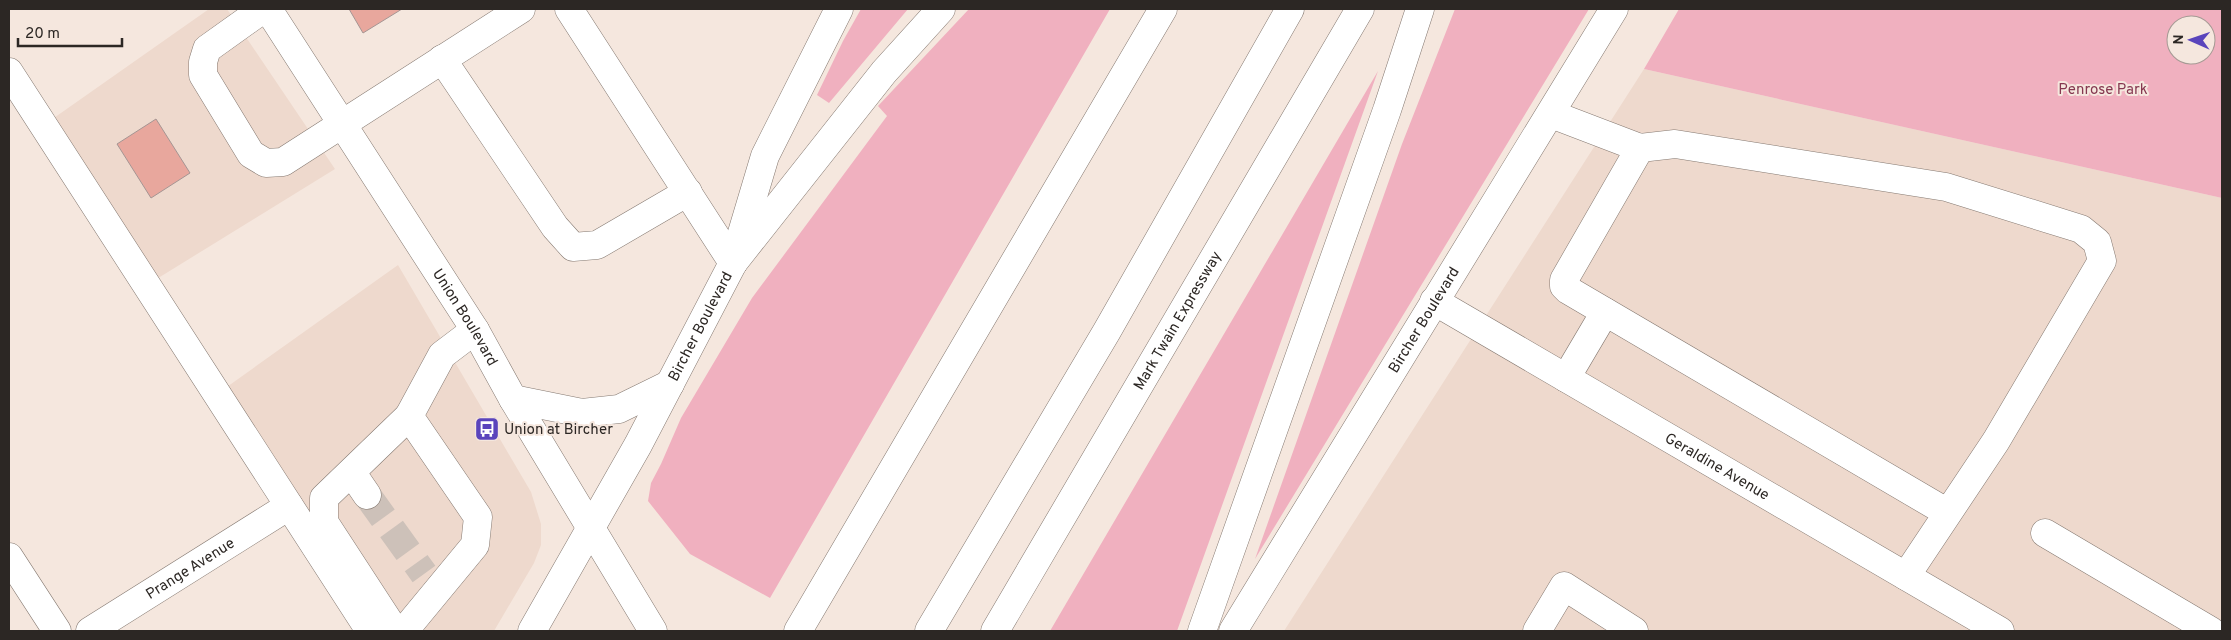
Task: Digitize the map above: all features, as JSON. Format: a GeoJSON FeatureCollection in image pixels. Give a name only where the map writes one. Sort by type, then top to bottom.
{"type":"FeatureCollection","features":[{"type":"Feature","properties":{"kind":"main road"},"geometry":{"type":"LineString","coordinates":[[263,9],[207,50],[203,75],[208,87],[251,154],[266,164],[283,162],[521,9]]}},
{"type":"Feature","properties":{"kind":"main road","name":"Union Boulevard"},"geometry":{"type":"LineString","coordinates":[[268,9],[475,330],[647,622]]}},
{"type":"Feature","properties":{"kind":"main road"},"geometry":{"type":"LineString","coordinates":[[569,9],[733,263],[884,72],[941,9]]}},
{"type":"Feature","properties":{"kind":"main road","name":"Bircher Boulevard"},"geometry":{"type":"LineString","coordinates":[[532,631],[592,529],[733,263],[765,156],[839,9]]}},
{"type":"Feature","properties":{"kind":"main road"},"geometry":{"type":"LineString","coordinates":[[798,631],[1163,9]]}},
{"type":"Feature","properties":{"kind":"main road"},"geometry":{"type":"LineString","coordinates":[[929,631],[1107,331],[1290,9]]}},
{"type":"Feature","properties":{"kind":"main road","name":"Mark Twain Expressway"},"geometry":{"type":"LineString","coordinates":[[995,631],[1360,9]]}},
{"type":"Feature","properties":{"kind":"main road"},"geometry":{"type":"LineString","coordinates":[[1202,631],[1384,119],[1420,9]]}},
{"type":"Feature","properties":{"kind":"main road","name":"Bircher Boulevard"},"geometry":{"type":"LineString","coordinates":[[1233,631],[1614,9]]}},
{"type":"Feature","properties":{"kind":"main road"},"geometry":{"type":"LineString","coordinates":[[442,60],[555,228],[573,246],[597,245],[688,192]]}},
{"type":"Feature","properties":{"kind":"main road"},"geometry":{"type":"LineString","coordinates":[[9,72],[370,631]]}},
{"type":"Feature","properties":{"kind":"main road"},"geometry":{"type":"LineString","coordinates":[[1551,114],[1640,148],[1675,144],[1946,187],[2081,229],[2097,242],[2102,261],[1996,440],[1906,576]]}},
{"type":"Feature","properties":{"kind":"main road"},"geometry":{"type":"LineString","coordinates":[[1640,148],[1564,280],[1564,286],[1605,312],[1948,513]]}},
{"type":"Feature","properties":{"kind":"main road","name":"Geraldine Avenue"},"geometry":{"type":"LineString","coordinates":[[1434,301],[2000,631]]}},
{"type":"Feature","properties":{"kind":"main road"},"geometry":{"type":"LineString","coordinates":[[1566,378],[1605,312]]}},
{"type":"Feature","properties":{"kind":"main road"},"geometry":{"type":"LineString","coordinates":[[395,631],[324,522],[324,498],[409,416],[442,355],[475,330]]}},
{"type":"Feature","properties":{"kind":"main road"},"geometry":{"type":"LineString","coordinates":[[514,399],[582,413],[619,409],[670,384]]}},
{"type":"Feature","properties":{"kind":"main road"},"geometry":{"type":"LineString","coordinates":[[404,631],[431,583],[474,545],[478,517],[409,416]]}},
{"type":"Feature","properties":{"kind":"main road"},"geometry":{"type":"LineString","coordinates":[[352,473],[367,495]]}},
{"type":"Feature","properties":{"kind":"main road","name":"Prange Avenue"},"geometry":{"type":"LineString","coordinates":[[90,631],[289,506]]}},
{"type":"Feature","properties":{"kind":"main road"},"geometry":{"type":"LineString","coordinates":[[2045,533],[2174,622],[2211,631]]}},
{"type":"Feature","properties":{"kind":"main road"},"geometry":{"type":"LineString","coordinates":[[9,557],[57,631]]}},
{"type":"Feature","properties":{"kind":"main road"},"geometry":{"type":"LineString","coordinates":[[1538,631],[1564,586],[1634,631]]}},
{"type":"Feature","properties":{"kind":"shaded area"},"geometry":{"type":"Polygon","coordinates":[[[209,9],[227,9],[335,169],[155,280],[51,120],[209,9]]]}},
{"type":"Feature","properties":{"kind":"shaded area"},"geometry":{"type":"Polygon","coordinates":[[[1644,69],[2222,198],[2222,631],[1284,631],[1644,69]]]}},
{"type":"Feature","properties":{"kind":"shaded area"},"geometry":{"type":"Polygon","coordinates":[[[398,265],[531,492],[541,524],[541,545],[534,563],[494,631],[380,631],[224,389],[398,265]]]}},
{"type":"Feature","properties":{"kind":"green space"},"geometry":{"type":"Polygon","coordinates":[[[861,9],[908,9],[829,103],[817,95],[861,9]]]}},
{"type":"Feature","properties":{"kind":"green space"},"geometry":{"type":"Polygon","coordinates":[[[969,9],[1110,9],[770,598],[690,554],[648,501],[651,483],[681,418],[752,298],[887,116],[878,106],[969,9]]]}},
{"type":"Feature","properties":{"kind":"green space"},"geometry":{"type":"Polygon","coordinates":[[[1455,9],[1589,9],[1255,559],[1402,144],[1455,9]]]}},
{"type":"Feature","properties":{"kind":"green space","name":"Penrose Park"},"geometry":{"type":"Polygon","coordinates":[[[1679,9],[2222,9],[2222,198],[1644,69],[1679,9]]]}},
{"type":"Feature","properties":{"kind":"green space"},"geometry":{"type":"Polygon","coordinates":[[[1378,71],[1177,631],[1050,631],[1378,71]]]}},
{"type":"Feature","properties":{"kind":"building"},"geometry":{"type":"Polygon","coordinates":[[[349,9],[402,9],[363,33],[349,9]]]}},
{"type":"Feature","properties":{"kind":"building"},"geometry":{"type":"Polygon","coordinates":[[[156,119],[190,173],[151,198],[117,144],[156,119]]]}},
{"type":"Feature","properties":{"kind":"tunnel"},"geometry":{"type":"LineString","coordinates":[[367,495],[424,574]]}},
{"type":"Feature","properties":{"kind":"place","name":"Union at Bircher"},"geometry":{"type":"Point","coordinates":[487,429]}}]}
